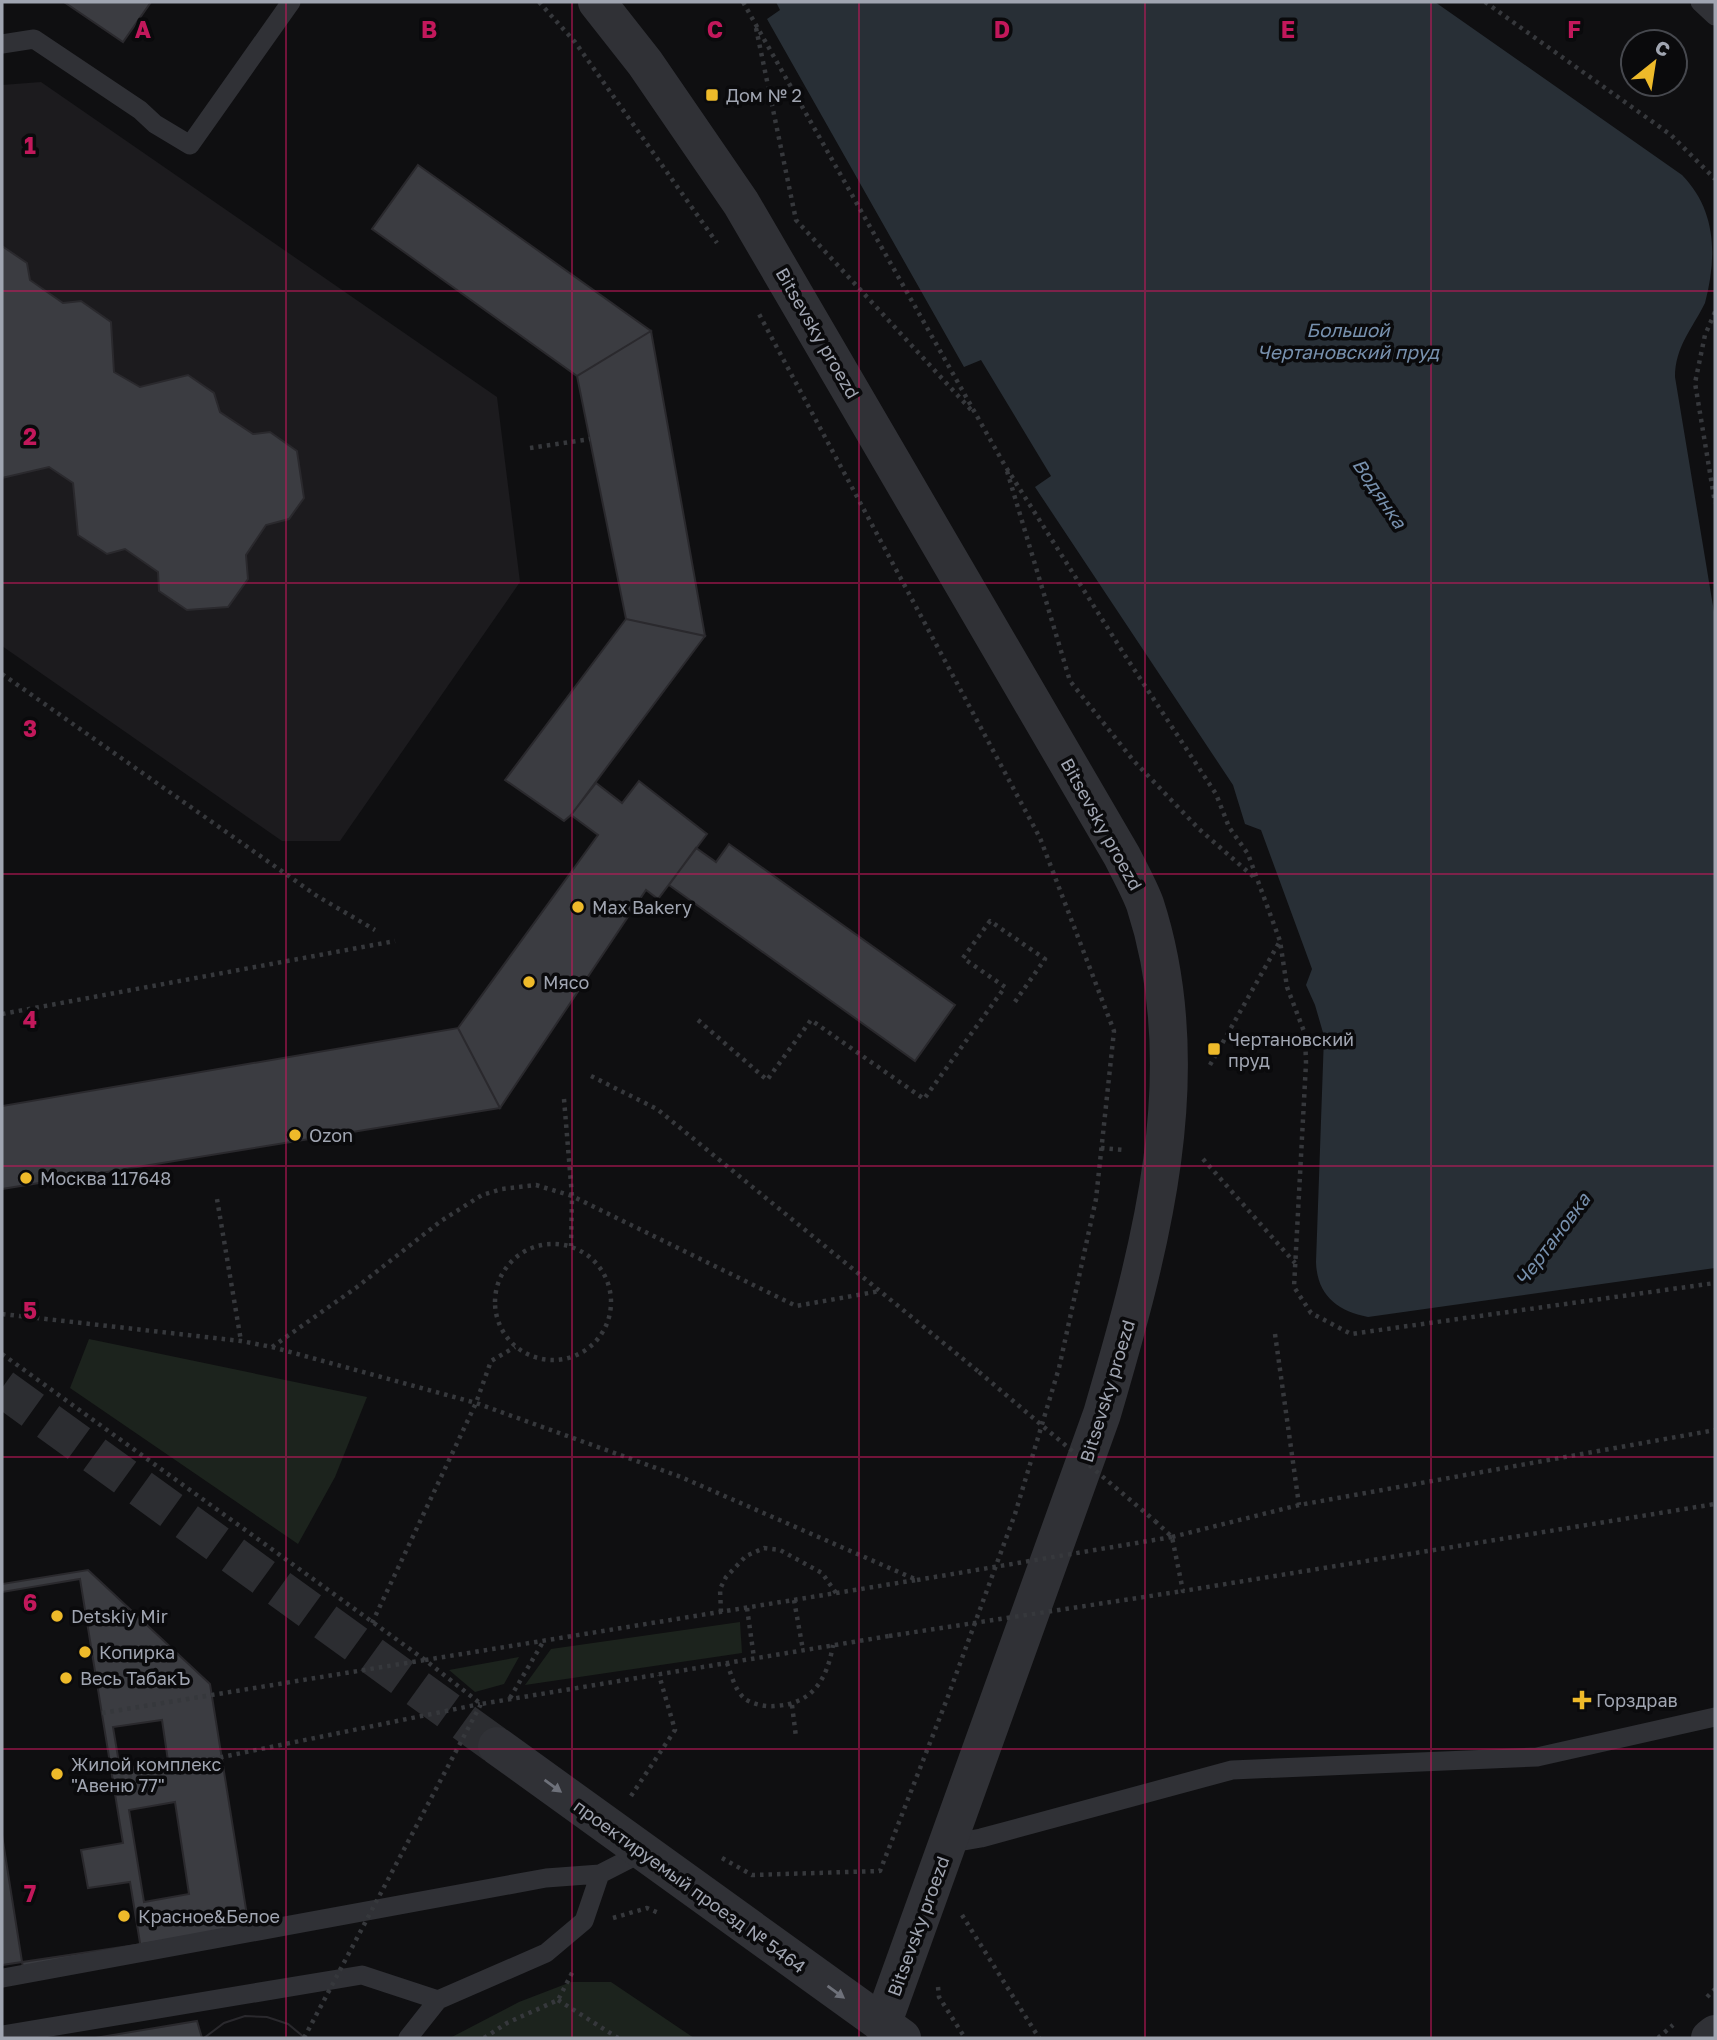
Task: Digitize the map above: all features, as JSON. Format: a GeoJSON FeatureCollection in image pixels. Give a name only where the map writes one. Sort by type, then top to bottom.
{"type":"FeatureCollection","features":[{"type":"Feature","properties":{"kind":"street","name":"Bitsevsky proezd"},"geometry":{"type":"LineString","coordinates":[[597,2],[645,63],[696,136],[784,274],[1122,856],[1144,903],[1158,956],[1167,1016],[1170,1072],[1159,1187],[1143,1266],[1102,1414],[947,1844],[892,2031]]}},
{"type":"Feature","properties":{"kind":"street","name":"проектируемый проезд № 5464"},"geometry":{"type":"LineString","coordinates":[[498,1746],[892,2031]]}},
{"type":"Feature","properties":{"kind":"street"},"geometry":{"type":"LineString","coordinates":[[1710,2038],[1715,2034]]}},
{"type":"Feature","properties":{"kind":"lane"},"geometry":{"type":"LineString","coordinates":[[2,44],[34,38],[140,110],[155,124],[190,145],[291,2]]}},
{"type":"Feature","properties":{"kind":"lane"},"geometry":{"type":"LineString","coordinates":[[1700,2],[1715,16]]}},
{"type":"Feature","properties":{"kind":"lane"},"geometry":{"type":"LineString","coordinates":[[947,1844],[981,1838],[1232,1770],[1536,1757],[1715,1717]]}},
{"type":"Feature","properties":{"kind":"lane"},"geometry":{"type":"LineString","coordinates":[[3,1978],[545,1878],[600,1874],[643,1852]]}},
{"type":"Feature","properties":{"kind":"lane"},"geometry":{"type":"LineString","coordinates":[[408,2038],[438,2000],[546,1953],[584,1921],[600,1874]]}},
{"type":"Feature","properties":{"kind":"lane"},"geometry":{"type":"LineString","coordinates":[[2,2035],[362,1975],[438,2000]]}},
{"type":"Feature","properties":{"kind":"path"},"geometry":{"type":"LineString","coordinates":[[539,2],[575,42],[724,253]]}},
{"type":"Feature","properties":{"kind":"path"},"geometry":{"type":"LineString","coordinates":[[743,2],[1004,464],[1216,794],[1229,827],[1248,854],[1280,941],[1287,987],[1305,1034],[1307,1063],[1294,1287],[1311,1312],[1351,1334],[1715,1283]]}},
{"type":"Feature","properties":{"kind":"path"},"geometry":{"type":"LineString","coordinates":[[1485,2],[1661,128],[1715,179]]}},
{"type":"Feature","properties":{"kind":"path"},"geometry":{"type":"LineString","coordinates":[[755,24],[796,220],[978,417]]}},
{"type":"Feature","properties":{"kind":"path"},"geometry":{"type":"LineString","coordinates":[[715,1853],[752,1874],[880,1871],[1015,1514],[1059,1368],[1096,1199],[1114,1031],[1040,838],[757,311]]}},
{"type":"Feature","properties":{"kind":"path"},"geometry":{"type":"LineString","coordinates":[[1715,312],[1705,335],[1695,383],[1715,503]]}},
{"type":"Feature","properties":{"kind":"path"},"geometry":{"type":"LineString","coordinates":[[530,448],[590,439]]}},
{"type":"Feature","properties":{"kind":"path"},"geometry":{"type":"LineString","coordinates":[[1004,464],[1070,681],[1133,760],[1199,829],[1258,882]]}},
{"type":"Feature","properties":{"kind":"path"},"geometry":{"type":"LineString","coordinates":[[2,674],[317,896],[375,930]]}},
{"type":"Feature","properties":{"kind":"path"},"geometry":{"type":"LineString","coordinates":[[698,1020],[767,1080],[811,1020],[924,1099],[1005,987],[963,958],[990,921],[1045,959],[1012,1006]]}},
{"type":"Feature","properties":{"kind":"path"},"geometry":{"type":"LineString","coordinates":[[2,1014],[395,941]]}},
{"type":"Feature","properties":{"kind":"path"},"geometry":{"type":"LineString","coordinates":[[1210,1065],[1280,941]]}},
{"type":"Feature","properties":{"kind":"path"},"geometry":{"type":"LineString","coordinates":[[591,1076],[657,1109],[979,1371],[1155,1521],[1172,1537],[1183,1591]]}},
{"type":"Feature","properties":{"kind":"path"},"geometry":{"type":"LineString","coordinates":[[564,1100],[572,1196],[571,1246]]}},
{"type":"Feature","properties":{"kind":"path"},"geometry":{"type":"LineString","coordinates":[[1101,1148],[1134,1152]]}},
{"type":"Feature","properties":{"kind":"path"},"geometry":{"type":"LineString","coordinates":[[1203,1159],[1295,1263]]}},
{"type":"Feature","properties":{"kind":"path"},"geometry":{"type":"LineString","coordinates":[[272,1347],[358,1287],[441,1221],[482,1195],[502,1189],[536,1185],[572,1196],[796,1306],[880,1291]]}},
{"type":"Feature","properties":{"kind":"path"},"geometry":{"type":"LineString","coordinates":[[218,1199],[241,1341]]}},
{"type":"Feature","properties":{"kind":"path"},"geometry":{"type":"LineString","coordinates":[[548,1243],[571,1246],[591,1257],[606,1275],[612,1297],[609,1320],[598,1340],[580,1354],[558,1360],[535,1358],[515,1347],[501,1329],[494,1307],[497,1284],[508,1264],[526,1250],[548,1243]]}},
{"type":"Feature","properties":{"kind":"path"},"geometry":{"type":"LineString","coordinates":[[2,1314],[241,1341],[272,1347],[476,1403],[681,1477],[917,1580]]}},
{"type":"Feature","properties":{"kind":"path"},"geometry":{"type":"LineString","coordinates":[[1275,1334],[1299,1506]]}},
{"type":"Feature","properties":{"kind":"path"},"geometry":{"type":"LineString","coordinates":[[372,1623],[476,1403],[491,1361],[515,1347]]}},
{"type":"Feature","properties":{"kind":"path"},"geometry":{"type":"LineString","coordinates":[[2,1354],[425,1660],[481,1704]]}},
{"type":"Feature","properties":{"kind":"path"},"geometry":{"type":"LineString","coordinates":[[102,1713],[1172,1537],[1299,1506],[1715,1430]]}},
{"type":"Feature","properties":{"kind":"path"},"geometry":{"type":"LineString","coordinates":[[120,1778],[509,1699],[1715,1504]]}},
{"type":"Feature","properties":{"kind":"path"},"geometry":{"type":"LineString","coordinates":[[721,1612],[720,1589],[726,1577],[746,1556],[764,1548],[780,1550],[822,1573],[836,1592]]}},
{"type":"Feature","properties":{"kind":"path"},"geometry":{"type":"LineString","coordinates":[[794,1600],[803,1650]]}},
{"type":"Feature","properties":{"kind":"path"},"geometry":{"type":"LineString","coordinates":[[747,1608],[754,1658]]}},
{"type":"Feature","properties":{"kind":"path"},"geometry":{"type":"LineString","coordinates":[[509,1699],[543,1641]]}},
{"type":"Feature","properties":{"kind":"path"},"geometry":{"type":"LineString","coordinates":[[727,1663],[744,1698],[766,1707],[792,1705],[807,1697],[818,1685],[827,1668],[833,1645]]}},
{"type":"Feature","properties":{"kind":"path"},"geometry":{"type":"LineString","coordinates":[[631,1796],[675,1730],[659,1675]]}},
{"type":"Feature","properties":{"kind":"path"},"geometry":{"type":"LineString","coordinates":[[304,2038],[481,1704]]}},
{"type":"Feature","properties":{"kind":"path"},"geometry":{"type":"LineString","coordinates":[[792,1705],[796,1737]]}},
{"type":"Feature","properties":{"kind":"path"},"geometry":{"type":"LineString","coordinates":[[620,1788],[642,1803]]}},
{"type":"Feature","properties":{"kind":"path"},"geometry":{"type":"LineString","coordinates":[[956,1906],[1039,2038]]}},
{"type":"Feature","properties":{"kind":"path"},"geometry":{"type":"LineString","coordinates":[[587,1914],[594,1924],[647,1908],[671,1919]]}},
{"type":"Feature","properties":{"kind":"path"},"geometry":{"type":"LineString","coordinates":[[484,2038],[507,2023],[558,2000],[576,1965]]}},
{"type":"Feature","properties":{"kind":"path"},"geometry":{"type":"LineString","coordinates":[[558,2000],[618,2038]]}},
{"type":"Feature","properties":{"kind":"shaded area"},"geometry":{"type":"Polygon","coordinates":[[[41,82],[497,397],[520,582],[340,841],[282,841],[2,646],[2,85],[41,82]]]}},
{"type":"Feature","properties":{"kind":"shaded area"},"geometry":{"type":"Polygon","coordinates":[[[89,1339],[367,1397],[335,1477],[298,1544],[70,1388],[89,1339]]]}},
{"type":"Feature","properties":{"kind":"shaded area"},"geometry":{"type":"Polygon","coordinates":[[[740,1622],[742,1653],[525,1685],[551,1649],[740,1622]]]}},
{"type":"Feature","properties":{"kind":"shaded area"},"geometry":{"type":"Polygon","coordinates":[[[519,1657],[504,1684],[475,1692],[449,1670],[519,1657]]]}},
{"type":"Feature","properties":{"kind":"shaded area"},"geometry":{"type":"Polygon","coordinates":[[[571,1982],[611,1982],[694,2038],[450,2038],[519,2002],[571,1982]]]}},
{"type":"Feature","properties":{"kind":"water","name":"Большой Чертановский пруд"},"geometry":{"type":"Polygon","coordinates":[[[776,2],[1435,2],[1682,175],[1694,189],[1708,219],[1711,269],[1705,303],[1681,347],[1675,377],[1715,618],[1715,1268],[1368,1317],[1338,1306],[1325,1292],[1317,1274],[1316,1262],[1324,1036],[1306,985],[1312,969],[1261,830],[1245,824],[1233,785],[1035,487],[1051,476],[981,360],[964,367],[767,19],[780,10],[776,2]]]}},
{"type":"Feature","properties":{"kind":"building"},"geometry":{"type":"Polygon","coordinates":[[[64,2],[151,2],[123,42],[64,2]]]}},
{"type":"Feature","properties":{"kind":"building"},"geometry":{"type":"Polygon","coordinates":[[[418,165],[651,331],[577,376],[372,229],[418,165]]]}},
{"type":"Feature","properties":{"kind":"building"},"geometry":{"type":"Polygon","coordinates":[[[2,246],[27,263],[30,280],[63,303],[81,301],[111,322],[114,372],[140,387],[188,375],[214,393],[220,412],[253,434],[270,432],[297,451],[304,498],[289,519],[266,525],[246,555],[248,579],[228,607],[187,610],[159,591],[158,572],[125,549],[107,554],[78,535],[73,483],[49,467],[2,478],[2,246]]]}},
{"type":"Feature","properties":{"kind":"building"},"geometry":{"type":"Polygon","coordinates":[[[651,331],[705,636],[626,619],[577,376],[651,331]]]}},
{"type":"Feature","properties":{"kind":"building"},"geometry":{"type":"Polygon","coordinates":[[[626,619],[705,636],[564,821],[505,780],[626,619]]]}},
{"type":"Feature","properties":{"kind":"building"},"geometry":{"type":"Polygon","coordinates":[[[639,781],[707,834],[658,899],[646,890],[500,1108],[458,1028],[598,835],[571,815],[596,783],[622,803],[639,781]]]}},
{"type":"Feature","properties":{"kind":"building"},"geometry":{"type":"Polygon","coordinates":[[[729,844],[955,1005],[915,1061],[669,885],[696,848],[716,862],[729,844]]]}},
{"type":"Feature","properties":{"kind":"building"},"geometry":{"type":"Polygon","coordinates":[[[458,1028],[500,1108],[2,1189],[2,1106],[458,1028]]]}},
{"type":"Feature","properties":{"kind":"building"},"geometry":{"type":"Polygon","coordinates":[[[88,1570],[210,1684],[249,1928],[2,1965],[2,1584],[88,1570]],[[162,1720],[113,1727],[120,1769],[168,1761],[162,1720]],[[175,1802],[129,1810],[144,1902],[189,1894],[175,1802]]]}},
{"type":"Feature","properties":{"kind":"building","name":"Жилой комплекс \"Авеню 77\""},"geometry":{"type":"Polygon","coordinates":[[[80,1579],[123,1843],[81,1850],[88,1888],[130,1882],[141,1949],[23,1968],[2,1835],[2,1592],[80,1579]]]}},
{"type":"Feature","properties":{"kind":"building"},"geometry":{"type":"Polygon","coordinates":[[[245,2016],[267,2017],[288,2024],[305,2038],[204,2038],[224,2023],[245,2016]]]}},
{"type":"Feature","properties":{"kind":"building"},"geometry":{"type":"Polygon","coordinates":[[[245,2016],[267,2017],[288,2024],[305,2038],[204,2038],[224,2023],[245,2016]]]}},
{"type":"Feature","properties":{"kind":"building"},"geometry":{"type":"Polygon","coordinates":[[[197,2021],[202,2038],[95,2038],[197,2021]]]}},
{"type":"Feature","properties":{"kind":"tunnel"},"geometry":{"type":"LineString","coordinates":[[2,1388],[497,1746]]}},
{"type":"Feature","properties":{"kind":"place","name":"Дом № 2"},"geometry":{"type":"Point","coordinates":[712,95]}},
{"type":"Feature","properties":{"kind":"place","name":"Max Bakery"},"geometry":{"type":"Point","coordinates":[578,907]}},
{"type":"Feature","properties":{"kind":"place","name":"Мясо"},"geometry":{"type":"Point","coordinates":[529,982]}},
{"type":"Feature","properties":{"kind":"place","name":"Чертановский пруд"},"geometry":{"type":"Point","coordinates":[1214,1049]}},
{"type":"Feature","properties":{"kind":"place","name":"Ozon"},"geometry":{"type":"Point","coordinates":[295,1135]}},
{"type":"Feature","properties":{"kind":"place","name":"Москва 117648"},"geometry":{"type":"Point","coordinates":[26,1178]}},
{"type":"Feature","properties":{"kind":"place","name":"Detskiy Mir"},"geometry":{"type":"Point","coordinates":[57,1616]}},
{"type":"Feature","properties":{"kind":"place","name":"Копирка"},"geometry":{"type":"Point","coordinates":[85,1652]}},
{"type":"Feature","properties":{"kind":"place","name":"Весь ТабакЪ"},"geometry":{"type":"Point","coordinates":[66,1678]}},
{"type":"Feature","properties":{"kind":"place","name":"Горздрав"},"geometry":{"type":"Point","coordinates":[1582,1700]}},
{"type":"Feature","properties":{"kind":"place","name":"Жилой комплекс \"Авеню 77\""},"geometry":{"type":"Point","coordinates":[57,1774]}},
{"type":"Feature","properties":{"kind":"place","name":"Красное&Белое"},"geometry":{"type":"Point","coordinates":[124,1916]}},
{"type":"Feature","properties":{"kind":"water label","name":"Водянка"},"geometry":{"type":"Point","coordinates":[1380,493]}},
{"type":"Feature","properties":{"kind":"water label","name":"Чертановка"},"geometry":{"type":"Point","coordinates":[1552,1239]}}]}
